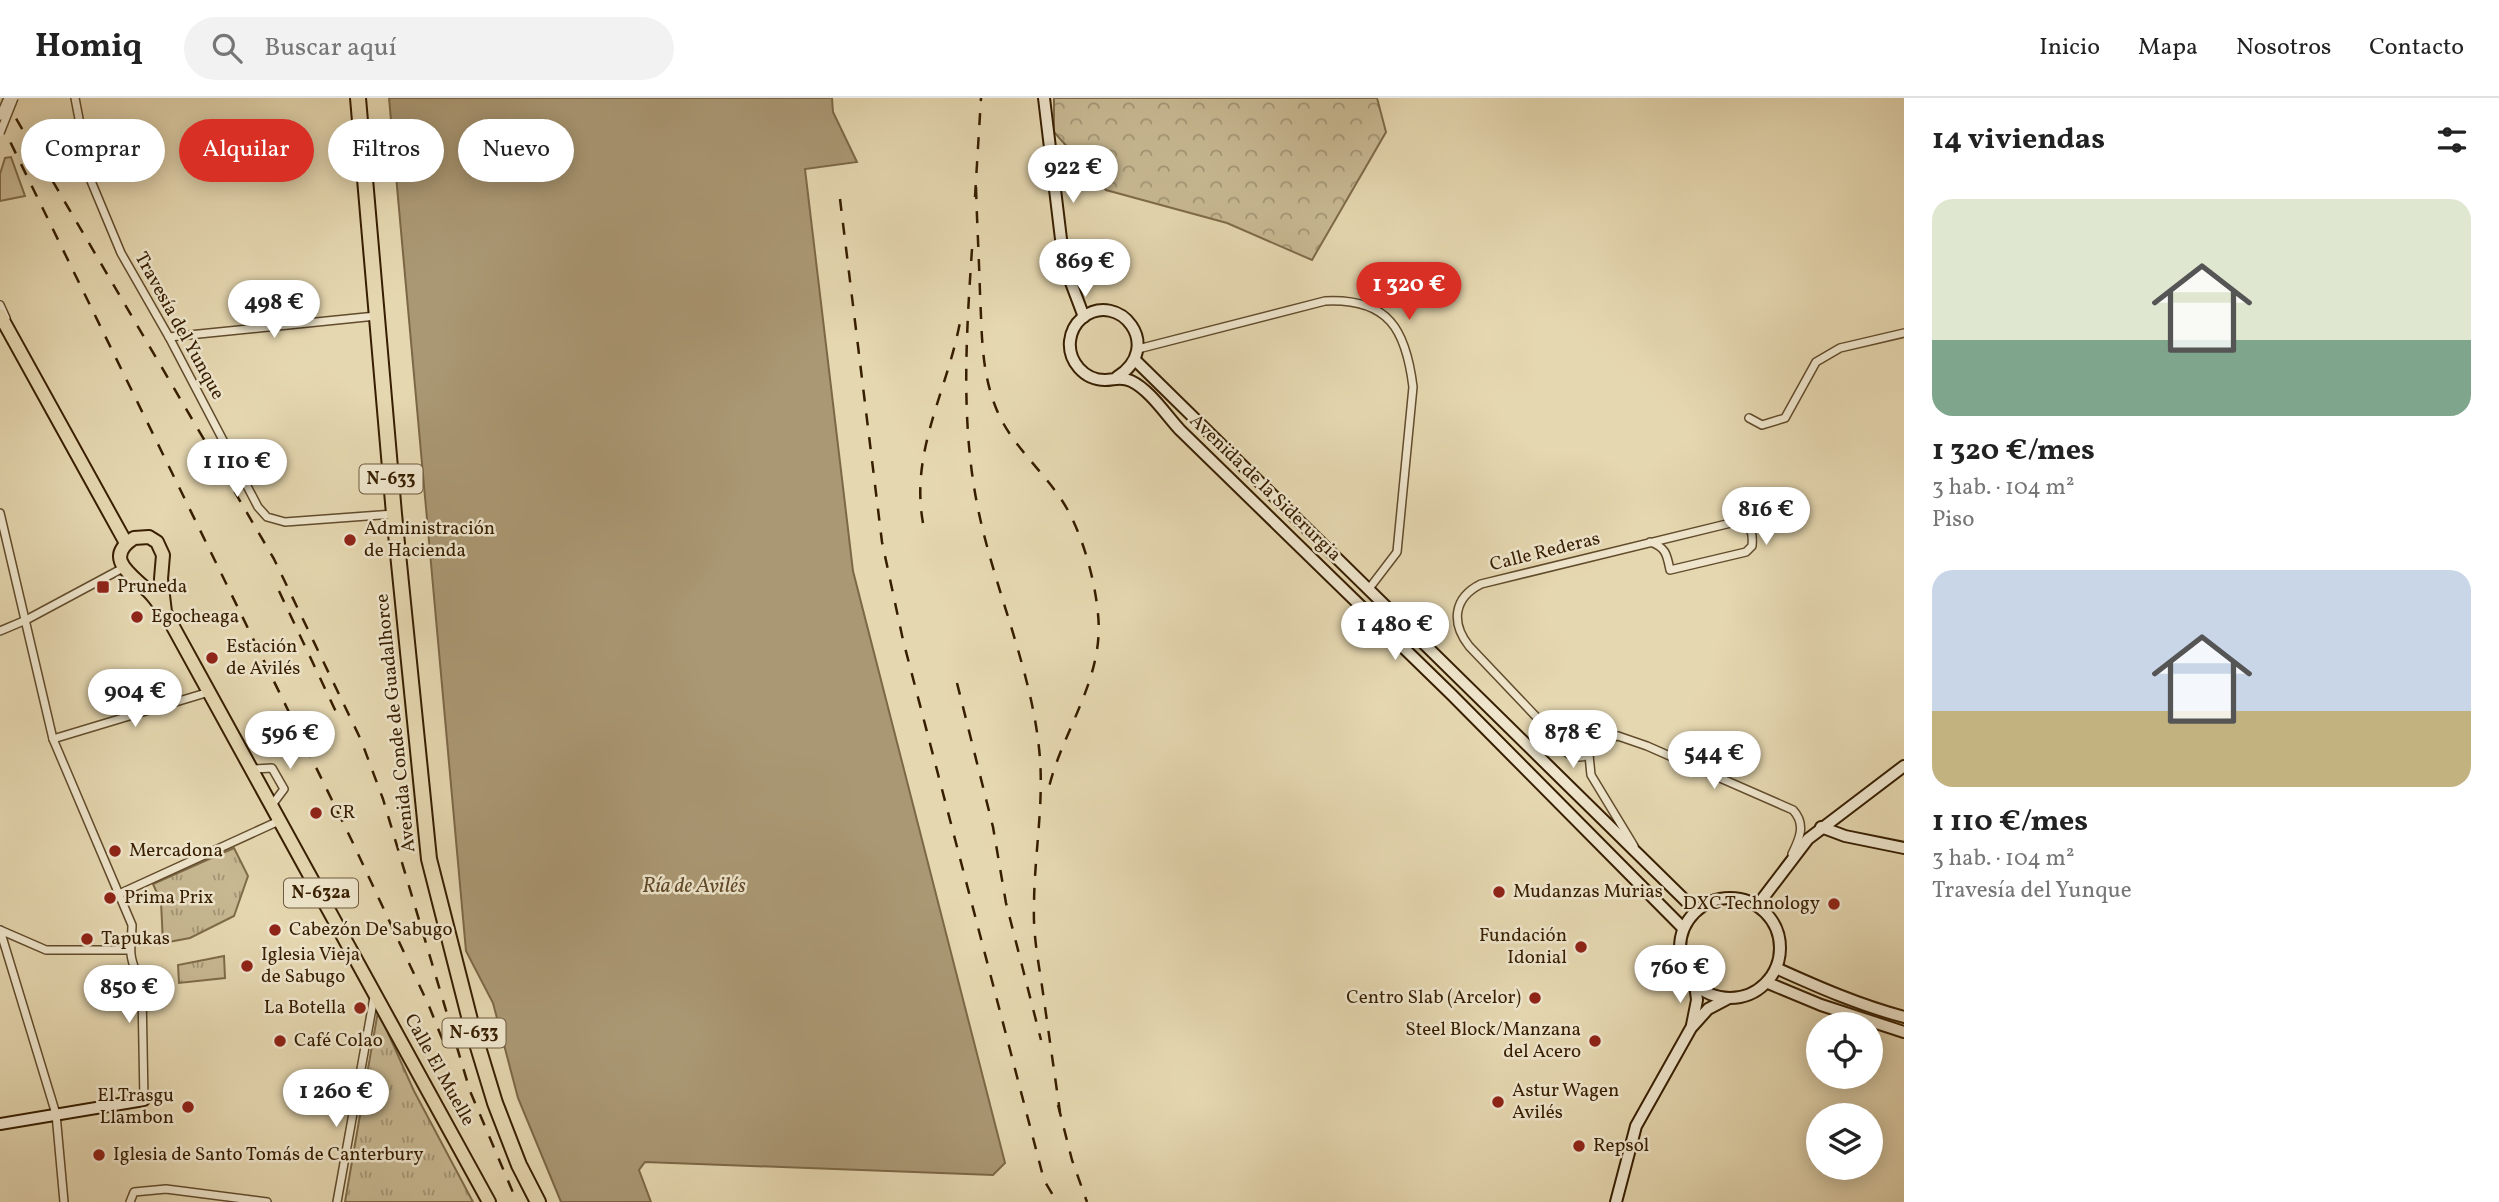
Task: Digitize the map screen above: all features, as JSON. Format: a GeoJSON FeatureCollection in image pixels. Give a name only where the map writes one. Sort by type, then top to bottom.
{"type":"FeatureCollection","features":[{"type":"Feature","properties":{"kind":"highway","name":"Avenida Conde de Guadalhorce"},"geometry":{"type":"LineString","coordinates":[[358,98],[394,513],[429,859],[471,1024],[495,1103],[519,1164],[538,1202]]}},
{"type":"Feature","properties":{"kind":"main road","name":"N-632a"},"geometry":{"type":"LineString","coordinates":[[0,315],[126,543]]}},
{"type":"Feature","properties":{"kind":"main road","name":"N-632a"},"geometry":{"type":"LineString","coordinates":[[111,515],[141,536],[149,537],[161,548],[165,612]]}},
{"type":"Feature","properties":{"kind":"main road"},"geometry":{"type":"LineString","coordinates":[[123,568],[121,556],[126,543],[141,536]]}},
{"type":"Feature","properties":{"kind":"main road","name":"N-632a"},"geometry":{"type":"LineString","coordinates":[[123,568],[165,612],[375,993]]}},
{"type":"Feature","properties":{"kind":"main road"},"geometry":{"type":"LineString","coordinates":[[134,578],[149,578],[161,569]]}},
{"type":"Feature","properties":{"kind":"main road","name":"Calle El Muelle"},"geometry":{"type":"LineString","coordinates":[[375,993],[489,1202]]}},
{"type":"Feature","properties":{"kind":"street"},"geometry":{"type":"LineString","coordinates":[[0,116],[8,98]]}},
{"type":"Feature","properties":{"kind":"street"},"geometry":{"type":"LineString","coordinates":[[0,133],[14,98]]}},
{"type":"Feature","properties":{"kind":"street","name":"Travesía del Yunque"},"geometry":{"type":"LineString","coordinates":[[75,98],[91,181],[121,253],[169,337],[257,508],[267,517],[285,522],[394,513]]}},
{"type":"Feature","properties":{"kind":"street"},"geometry":{"type":"LineString","coordinates":[[1044,98],[1065,264],[1084,317]]}},
{"type":"Feature","properties":{"kind":"street"},"geometry":{"type":"LineString","coordinates":[[1137,355],[1325,301],[1343,300],[1361,304],[1392,321],[1410,360],[1412,401],[1397,552],[1368,590]]}},
{"type":"Feature","properties":{"kind":"street"},"geometry":{"type":"LineString","coordinates":[[0,305],[25,360]]}},
{"type":"Feature","properties":{"kind":"street"},"geometry":{"type":"LineString","coordinates":[[1096,311],[1109,311],[1122,315],[1132,324],[1137,336],[1137,355],[1128,370],[1117,377],[1105,380],[1092,378],[1081,372],[1073,362],[1069,350],[1070,337],[1075,326],[1084,317],[1096,311]]}},
{"type":"Feature","properties":{"kind":"street"},"geometry":{"type":"LineString","coordinates":[[169,337],[376,316]]}},
{"type":"Feature","properties":{"kind":"street"},"geometry":{"type":"LineString","coordinates":[[1749,418],[1762,425],[1785,418],[1816,362],[1840,348],[1904,333]]}},
{"type":"Feature","properties":{"kind":"street","name":"Avenida de la Siderurgia"},"geometry":{"type":"LineString","coordinates":[[1137,355],[1368,590],[1695,910]]}},
{"type":"Feature","properties":{"kind":"street","name":"Avenida de la Siderurgia"},"geometry":{"type":"LineString","coordinates":[[1117,377],[1132,381],[1147,395],[1452,695],[1682,928]]}},
{"type":"Feature","properties":{"kind":"street"},"geometry":{"type":"LineString","coordinates":[[0,513],[53,739],[132,925],[133,942],[130,950],[141,979],[144,1100],[0,1124]]}},
{"type":"Feature","properties":{"kind":"street","name":"Calle Rederas"},"geometry":{"type":"LineString","coordinates":[[1561,732],[1544,726],[1469,646],[1457,626],[1458,608],[1470,591],[1481,584],[1650,542],[1735,522],[1744,522],[1751,528],[1753,538],[1752,546],[1746,552],[1670,570],[1666,552],[1661,545],[1650,542]]}},
{"type":"Feature","properties":{"kind":"street"},"geometry":{"type":"LineString","coordinates":[[0,631],[26,621],[123,568]]}},
{"type":"Feature","properties":{"kind":"street"},"geometry":{"type":"LineString","coordinates":[[53,739],[209,692]]}},
{"type":"Feature","properties":{"kind":"street"},"geometry":{"type":"LineString","coordinates":[[1583,719],[1597,730],[1598,740],[1596,748],[1589,755],[1580,758],[1571,756],[1560,742],[1561,732],[1566,724],[1583,719]]}},
{"type":"Feature","properties":{"kind":"street"},"geometry":{"type":"LineString","coordinates":[[1598,740],[1618,736],[1647,746],[1793,810],[1800,817],[1802,828],[1786,868]]}},
{"type":"Feature","properties":{"kind":"street"},"geometry":{"type":"LineString","coordinates":[[1589,755],[1591,775],[1623,824],[1639,856]]}},
{"type":"Feature","properties":{"kind":"street"},"geometry":{"type":"LineString","coordinates":[[1756,906],[1808,839],[1904,766]]}},
{"type":"Feature","properties":{"kind":"street"},"geometry":{"type":"LineString","coordinates":[[119,894],[281,820]]}},
{"type":"Feature","properties":{"kind":"street"},"geometry":{"type":"LineString","coordinates":[[1821,827],[1904,848]]}},
{"type":"Feature","properties":{"kind":"street"},"geometry":{"type":"LineString","coordinates":[[1617,1201],[1636,1126],[1691,1028],[1708,1009],[1730,998],[1750,995],[1768,983],[1776,968],[1780,954],[1777,933],[1767,915],[1756,906],[1740,899],[1723,898],[1695,910],[1682,928],[1679,949],[1682,964],[1695,984],[1709,994],[1730,998]]}},
{"type":"Feature","properties":{"kind":"street"},"geometry":{"type":"LineString","coordinates":[[0,930],[46,950],[130,950]]}},
{"type":"Feature","properties":{"kind":"street"},"geometry":{"type":"LineString","coordinates":[[0,930],[56,1114],[64,1202]]}},
{"type":"Feature","properties":{"kind":"street"},"geometry":{"type":"LineString","coordinates":[[1776,968],[1849,999],[1904,1017]]}},
{"type":"Feature","properties":{"kind":"street"},"geometry":{"type":"LineString","coordinates":[[1768,983],[1821,1005],[1904,1032]]}},
{"type":"Feature","properties":{"kind":"street"},"geometry":{"type":"LineString","coordinates":[[1691,1028],[1697,1000],[1695,984]]}},
{"type":"Feature","properties":{"kind":"street"},"geometry":{"type":"LineString","coordinates":[[337,1202],[375,993]]}},
{"type":"Feature","properties":{"kind":"street"},"geometry":{"type":"LineString","coordinates":[[130,1202],[134,1192],[166,1189],[267,1202]]}},
{"type":"Feature","properties":{"kind":"green space"},"geometry":{"type":"Polygon","coordinates":[[[1054,98],[1377,98],[1386,132],[1312,260],[1227,223],[1106,190],[1054,132],[1054,98]]]}},
{"type":"Feature","properties":{"kind":"green space"},"geometry":{"type":"Polygon","coordinates":[[[11,157],[25,196],[0,201],[0,174],[5,158],[11,157]]]}},
{"type":"Feature","properties":{"kind":"green space"},"geometry":{"type":"Polygon","coordinates":[[[234,848],[248,876],[234,916],[190,938],[163,943],[161,902],[153,884],[234,848]]]}},
{"type":"Feature","properties":{"kind":"green space"},"geometry":{"type":"Polygon","coordinates":[[[224,956],[225,978],[179,983],[178,965],[224,956]]]}},
{"type":"Feature","properties":{"kind":"green space"},"geometry":{"type":"Polygon","coordinates":[[[378,1011],[414,1091],[473,1202],[345,1202],[378,1011]]]}},
{"type":"Feature","properties":{"kind":"water","name":"Ría de Avilés"},"geometry":{"type":"Polygon","coordinates":[[[389,98],[832,98],[833,112],[857,162],[805,169],[853,571],[1005,1163],[993,1175],[645,1162],[639,1170],[651,1202],[561,1202],[518,1098],[493,1003],[466,951],[397,182],[444,182],[444,119],[391,119],[389,98]]]}},
{"type":"Feature","properties":{"kind":"railway"},"geometry":{"type":"LineString","coordinates":[[4,98],[274,559],[361,740],[383,799],[470,1091],[517,1202]]}},
{"type":"Feature","properties":{"kind":"railway"},"geometry":{"type":"LineString","coordinates":[[975,197],[981,98]]}},
{"type":"Feature","properties":{"kind":"railway"},"geometry":{"type":"LineString","coordinates":[[0,121],[352,841],[429,1006],[447,1051]]}},
{"type":"Feature","properties":{"kind":"railway"},"geometry":{"type":"LineString","coordinates":[[976,187],[982,337],[987,380],[996,408],[1009,432],[1061,499],[1075,524],[1094,585],[1098,614],[1095,662],[1053,773],[1047,796]]}},
{"type":"Feature","properties":{"kind":"railway"},"geometry":{"type":"LineString","coordinates":[[840,199],[882,542],[903,640],[1044,1180],[1057,1202]]}},
{"type":"Feature","properties":{"kind":"railway"},"geometry":{"type":"LineString","coordinates":[[972,249],[966,384],[969,451],[980,518],[1029,690],[1039,748],[1041,788],[1034,927],[1060,1112]]}},
{"type":"Feature","properties":{"kind":"railway"},"geometry":{"type":"LineString","coordinates":[[923,523],[921,471],[960,322]]}},
{"type":"Feature","properties":{"kind":"railway"},"geometry":{"type":"LineString","coordinates":[[279,591],[337,714]]}},
{"type":"Feature","properties":{"kind":"railway"},"geometry":{"type":"LineString","coordinates":[[957,683],[993,827],[1006,903],[1041,1040]]}},
{"type":"Feature","properties":{"kind":"railway"},"geometry":{"type":"LineString","coordinates":[[1058,1105],[1072,1160],[1087,1202]]}},
{"type":"Feature","properties":{"kind":"place","name":"Administración de Hacienda"},"geometry":{"type":"Point","coordinates":[350,540]}},
{"type":"Feature","properties":{"kind":"place","name":"Pruneda"},"geometry":{"type":"Point","coordinates":[103,587]}},
{"type":"Feature","properties":{"kind":"place","name":"Egocheaga"},"geometry":{"type":"Point","coordinates":[137,617]}},
{"type":"Feature","properties":{"kind":"place","name":"Estación de Avilés"},"geometry":{"type":"Point","coordinates":[212,658]}},
{"type":"Feature","properties":{"kind":"place","name":"CR"},"geometry":{"type":"Point","coordinates":[316,813]}},
{"type":"Feature","properties":{"kind":"place","name":"Mercadona"},"geometry":{"type":"Point","coordinates":[115,851]}},
{"type":"Feature","properties":{"kind":"place","name":"Mudanzas Murias"},"geometry":{"type":"Point","coordinates":[1499,892]}},
{"type":"Feature","properties":{"kind":"place","name":"Prima Prix"},"geometry":{"type":"Point","coordinates":[110,898]}},
{"type":"Feature","properties":{"kind":"place","name":"DXC Technology"},"geometry":{"type":"Point","coordinates":[1834,904]}},
{"type":"Feature","properties":{"kind":"place","name":"Cabezón De Sabugo"},"geometry":{"type":"Point","coordinates":[275,930]}},
{"type":"Feature","properties":{"kind":"place","name":"Tapukas"},"geometry":{"type":"Point","coordinates":[87,939]}},
{"type":"Feature","properties":{"kind":"place","name":"Fundación Idonial"},"geometry":{"type":"Point","coordinates":[1581,947]}},
{"type":"Feature","properties":{"kind":"place","name":"Iglesia Vieja de Sabugo"},"geometry":{"type":"Point","coordinates":[247,966]}},
{"type":"Feature","properties":{"kind":"place","name":"Centro Slab (Arcelor)"},"geometry":{"type":"Point","coordinates":[1535,998]}},
{"type":"Feature","properties":{"kind":"place","name":"La Botella"},"geometry":{"type":"Point","coordinates":[360,1008]}},
{"type":"Feature","properties":{"kind":"place","name":"Café Colao"},"geometry":{"type":"Point","coordinates":[280,1041]}},
{"type":"Feature","properties":{"kind":"place","name":"Steel Block/Manzana del Acero"},"geometry":{"type":"Point","coordinates":[1595,1041]}},
{"type":"Feature","properties":{"kind":"place","name":"Astur Wagen Avilés"},"geometry":{"type":"Point","coordinates":[1498,1102]}},
{"type":"Feature","properties":{"kind":"place","name":"El Trasgu Llambon"},"geometry":{"type":"Point","coordinates":[188,1107]}},
{"type":"Feature","properties":{"kind":"place","name":"Repsol"},"geometry":{"type":"Point","coordinates":[1579,1146]}},
{"type":"Feature","properties":{"kind":"place","name":"Iglesia de Santo Tomás de Canterbury"},"geometry":{"type":"Point","coordinates":[99,1155]}}]}
